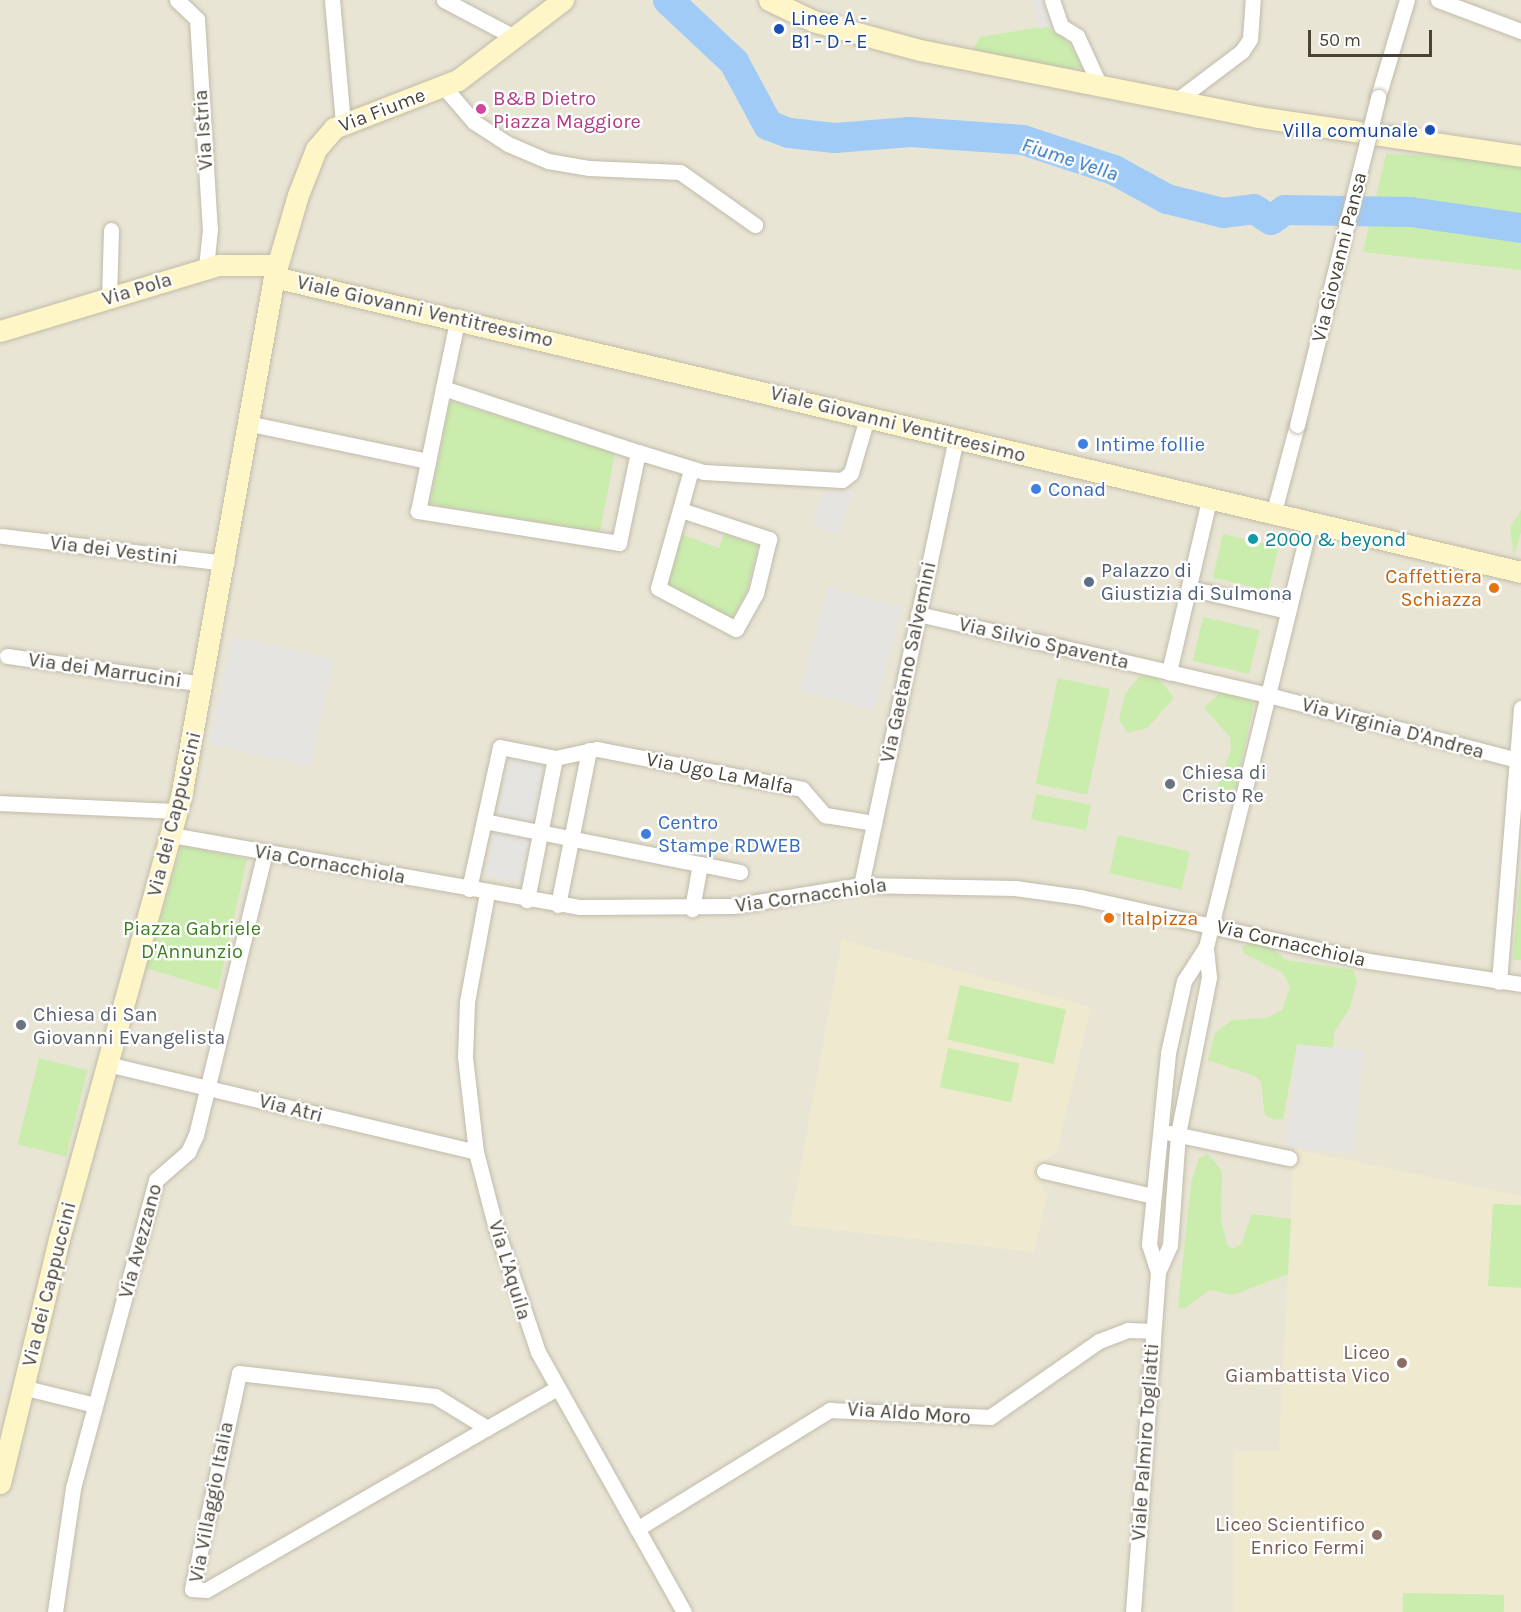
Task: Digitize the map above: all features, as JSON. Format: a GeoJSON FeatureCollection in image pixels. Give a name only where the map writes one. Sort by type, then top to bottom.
{"type":"FeatureCollection","features":[{"type":"Feature","properties":{"kind":"street","name":"Via Istria"},"geometry":{"type":"LineString","coordinates":[[177,0],[197,19],[210,229],[206,268]]}},
{"type":"Feature","properties":{"kind":"street"},"geometry":{"type":"LineString","coordinates":[[332,0],[343,123]]}},
{"type":"Feature","properties":{"kind":"street"},"geometry":{"type":"LineString","coordinates":[[444,0],[516,38]]}},
{"type":"Feature","properties":{"kind":"street"},"geometry":{"type":"LineString","coordinates":[[769,0],[861,35],[1100,86],[1176,101],[1521,156]]}},
{"type":"Feature","properties":{"kind":"street"},"geometry":{"type":"LineString","coordinates":[[1052,0],[1061,26],[1077,36],[1100,86]]}},
{"type":"Feature","properties":{"kind":"street"},"geometry":{"type":"LineString","coordinates":[[1176,101],[1242,51],[1250,39],[1253,0]]}},
{"type":"Feature","properties":{"kind":"street","name":"Via Giovanni Pansa"},"geometry":{"type":"LineString","coordinates":[[1273,515],[1378,97],[1407,0]]}},
{"type":"Feature","properties":{"kind":"street"},"geometry":{"type":"LineString","coordinates":[[1437,0],[1521,31]]}},
{"type":"Feature","properties":{"kind":"street","name":"Via Fiume"},"geometry":{"type":"LineString","coordinates":[[275,271],[312,158],[327,134],[343,123],[444,87],[516,38],[558,5]]}},
{"type":"Feature","properties":{"kind":"street"},"geometry":{"type":"LineString","coordinates":[[444,87],[474,122],[508,144],[548,161],[589,168],[680,172],[755,225]]}},
{"type":"Feature","properties":{"kind":"street"},"geometry":{"type":"LineString","coordinates":[[109,298],[111,230]]}},
{"type":"Feature","properties":{"kind":"street","name":"Via Pola"},"geometry":{"type":"LineString","coordinates":[[0,331],[206,268],[275,271]]}},
{"type":"Feature","properties":{"kind":"street","name":"Viale Giovanni Ventitreesimo"},"geometry":{"type":"LineString","coordinates":[[275,271],[867,418],[1521,572]]}},
{"type":"Feature","properties":{"kind":"street","name":"Via dei Cappuccini"},"geometry":{"type":"LineString","coordinates":[[0,1483],[22,1387],[107,1064],[177,811],[226,564],[275,271]]}},
{"type":"Feature","properties":{"kind":"street"},"geometry":{"type":"LineString","coordinates":[[458,317],[418,511],[619,543],[638,452]]}},
{"type":"Feature","properties":{"kind":"street"},"geometry":{"type":"LineString","coordinates":[[443,388],[692,470],[844,479],[867,418]]}},
{"type":"Feature","properties":{"kind":"street"},"geometry":{"type":"LineString","coordinates":[[251,424],[428,461]]}},
{"type":"Feature","properties":{"kind":"street","name":"Via Gaetano Salvemini"},"geometry":{"type":"LineString","coordinates":[[861,885],[956,439]]}},
{"type":"Feature","properties":{"kind":"street"},"geometry":{"type":"LineString","coordinates":[[681,510],[769,539],[756,594],[736,629],[658,588],[692,470]]}},
{"type":"Feature","properties":{"kind":"street"},"geometry":{"type":"LineString","coordinates":[[1169,672],[1209,500]]}},
{"type":"Feature","properties":{"kind":"street","name":"Viale Palmiro Togliatti"},"geometry":{"type":"LineString","coordinates":[[1133,1612],[1158,1272],[1170,1245],[1178,1134],[1209,977],[1206,947],[1310,523]]}},
{"type":"Feature","properties":{"kind":"street","name":"Via dei Vestini"},"geometry":{"type":"LineString","coordinates":[[2,536],[226,564]]}},
{"type":"Feature","properties":{"kind":"street"},"geometry":{"type":"LineString","coordinates":[[1189,588],[1288,611]]}},
{"type":"Feature","properties":{"kind":"street","name":"Via Silvio Spaventa"},"geometry":{"type":"LineString","coordinates":[[918,614],[1268,695]]}},
{"type":"Feature","properties":{"kind":"street","name":"Via dei Marrucini"},"geometry":{"type":"LineString","coordinates":[[6,656],[204,684]]}},
{"type":"Feature","properties":{"kind":"street","name":"Via Virginia D'Andrea"},"geometry":{"type":"LineString","coordinates":[[1268,695],[1517,760]]}},
{"type":"Feature","properties":{"kind":"street"},"geometry":{"type":"LineString","coordinates":[[1499,982],[1521,708]]}},
{"type":"Feature","properties":{"kind":"street"},"geometry":{"type":"LineString","coordinates":[[469,889],[500,747],[555,758],[527,900]]}},
{"type":"Feature","properties":{"kind":"street"},"geometry":{"type":"LineString","coordinates":[[558,905],[589,750]]}},
{"type":"Feature","properties":{"kind":"street","name":"Via Ugo La Malfa"},"geometry":{"type":"LineString","coordinates":[[555,758],[589,750],[802,789],[825,815],[874,823]]}},
{"type":"Feature","properties":{"kind":"street"},"geometry":{"type":"LineString","coordinates":[[0,803],[177,811]]}},
{"type":"Feature","properties":{"kind":"street"},"geometry":{"type":"LineString","coordinates":[[484,821],[740,872]]}},
{"type":"Feature","properties":{"kind":"street","name":"Via Cornacchiola"},"geometry":{"type":"LineString","coordinates":[[171,835],[558,905],[692,909],[861,885],[1047,892],[1211,925],[1369,961],[1521,984]]}},
{"type":"Feature","properties":{"kind":"street","name":"Via Avezzano"},"geometry":{"type":"LineString","coordinates":[[55,1612],[66,1520],[156,1180],[192,1147],[265,852]]}},
{"type":"Feature","properties":{"kind":"street"},"geometry":{"type":"LineString","coordinates":[[692,909],[700,864]]}},
{"type":"Feature","properties":{"kind":"street","name":"Via L'Aquila"},"geometry":{"type":"LineString","coordinates":[[487,893],[465,1032],[476,1152],[521,1311],[557,1389],[684,1612]]}},
{"type":"Feature","properties":{"kind":"street","name":"Viale Palmiro Togliatti"},"geometry":{"type":"LineString","coordinates":[[1158,1272],[1149,1244],[1158,1132],[1184,981],[1206,947]]}},
{"type":"Feature","properties":{"kind":"street","name":"Via Atri"},"geometry":{"type":"LineString","coordinates":[[107,1064],[476,1152]]}},
{"type":"Feature","properties":{"kind":"street"},"geometry":{"type":"LineString","coordinates":[[1158,1132],[1178,1134],[1289,1158]]}},
{"type":"Feature","properties":{"kind":"street"},"geometry":{"type":"LineString","coordinates":[[1044,1171],[1153,1196]]}},
{"type":"Feature","properties":{"kind":"street","name":"Via Aldo Moro"},"geometry":{"type":"LineString","coordinates":[[637,1529],[830,1410],[990,1417],[1099,1341],[1128,1330],[1153,1330]]}},
{"type":"Feature","properties":{"kind":"street","name":"Via Villaggio Italia"},"geometry":{"type":"LineString","coordinates":[[487,1428],[440,1397],[239,1373],[192,1589],[206,1590],[557,1389]]}},
{"type":"Feature","properties":{"kind":"street"},"geometry":{"type":"LineString","coordinates":[[22,1387],[95,1405]]}},
{"type":"Feature","properties":{"kind":"shaded area"},"geometry":{"type":"Polygon","coordinates":[[[0,0],[1521,0],[1521,1612],[0,1612],[0,0]]]}},
{"type":"Feature","properties":{"kind":"shaded area"},"geometry":{"type":"Polygon","coordinates":[[[1033,0],[1060,0],[1066,20],[1039,29],[1033,0]]]}},
{"type":"Feature","properties":{"kind":"shaded area"},"geometry":{"type":"Polygon","coordinates":[[[853,491],[838,536],[812,524],[823,492],[853,491]]]}},
{"type":"Feature","properties":{"kind":"shaded area"},"geometry":{"type":"Polygon","coordinates":[[[828,587],[902,607],[875,710],[800,690],[828,587]]]}},
{"type":"Feature","properties":{"kind":"shaded area"},"geometry":{"type":"Polygon","coordinates":[[[232,637],[334,659],[311,766],[209,745],[232,637]]]}},
{"type":"Feature","properties":{"kind":"shaded area"},"geometry":{"type":"Polygon","coordinates":[[[508,758],[544,765],[521,883],[485,876],[508,758]]]}},
{"type":"Feature","properties":{"kind":"shaded area"},"geometry":{"type":"Polygon","coordinates":[[[842,940],[1091,1007],[1057,1151],[1044,1161],[1039,1183],[1047,1196],[1034,1252],[790,1225],[842,940]]]}},
{"type":"Feature","properties":{"kind":"shaded area"},"geometry":{"type":"Polygon","coordinates":[[[1297,1044],[1364,1051],[1353,1153],[1286,1146],[1297,1044]]]}},
{"type":"Feature","properties":{"kind":"shaded area"},"geometry":{"type":"Polygon","coordinates":[[[1294,1149],[1521,1196],[1521,1612],[1233,1612],[1234,1451],[1279,1451],[1294,1149]]]}},
{"type":"Feature","properties":{"kind":"green space"},"geometry":{"type":"Polygon","coordinates":[[[1047,26],[1069,43],[1082,67],[1061,70],[973,49],[980,37],[1047,26]]]}},
{"type":"Feature","properties":{"kind":"green space"},"geometry":{"type":"Polygon","coordinates":[[[1386,154],[1521,159],[1521,270],[1363,252],[1386,154]]]}},
{"type":"Feature","properties":{"kind":"green space"},"geometry":{"type":"Polygon","coordinates":[[[450,401],[615,453],[600,532],[430,504],[450,401]]]}},
{"type":"Feature","properties":{"kind":"green space"},"geometry":{"type":"Polygon","coordinates":[[[1521,510],[1521,532],[1514,556],[1510,528],[1521,510]]]}},
{"type":"Feature","properties":{"kind":"green space"},"geometry":{"type":"Polygon","coordinates":[[[680,534],[719,548],[724,534],[758,545],[747,590],[732,619],[665,584],[680,534]]]}},
{"type":"Feature","properties":{"kind":"green space"},"geometry":{"type":"Polygon","coordinates":[[[1223,534],[1279,547],[1268,591],[1213,578],[1223,534]]]}},
{"type":"Feature","properties":{"kind":"green space"},"geometry":{"type":"Polygon","coordinates":[[[1203,617],[1260,630],[1249,674],[1193,661],[1203,617]]]}},
{"type":"Feature","properties":{"kind":"green space"},"geometry":{"type":"Polygon","coordinates":[[[1140,676],[1158,677],[1174,698],[1147,728],[1128,733],[1119,720],[1125,694],[1140,676]]]}},
{"type":"Feature","properties":{"kind":"green space"},"geometry":{"type":"Polygon","coordinates":[[[1058,678],[1110,689],[1087,795],[1036,784],[1058,678]]]}},
{"type":"Feature","properties":{"kind":"green space"},"geometry":{"type":"Polygon","coordinates":[[[1223,690],[1254,702],[1236,787],[1227,793],[1217,787],[1231,750],[1230,737],[1204,708],[1223,690]]]}},
{"type":"Feature","properties":{"kind":"green space"},"geometry":{"type":"Polygon","coordinates":[[[1036,794],[1091,805],[1086,830],[1031,820],[1036,794]]]}},
{"type":"Feature","properties":{"kind":"green space"},"geometry":{"type":"Polygon","coordinates":[[[1118,835],[1190,852],[1181,890],[1109,873],[1118,835]]]}},
{"type":"Feature","properties":{"kind":"green space","name":"Piazza Gabriele D'Annunzio"},"geometry":{"type":"Polygon","coordinates":[[[182,846],[247,859],[218,990],[146,968],[182,846]]]}},
{"type":"Feature","properties":{"kind":"green space"},"geometry":{"type":"Polygon","coordinates":[[[1521,867],[1521,960],[1513,960],[1521,867]]]}},
{"type":"Feature","properties":{"kind":"green space"},"geometry":{"type":"Polygon","coordinates":[[[1253,942],[1267,944],[1286,960],[1353,970],[1357,981],[1350,1008],[1334,1032],[1333,1048],[1297,1045],[1283,1119],[1276,1120],[1265,1116],[1261,1082],[1255,1076],[1208,1060],[1215,1033],[1232,1020],[1267,1018],[1282,1010],[1290,987],[1283,973],[1243,953],[1242,947],[1253,942]]]}},
{"type":"Feature","properties":{"kind":"green space"},"geometry":{"type":"Polygon","coordinates":[[[960,985],[1066,1010],[1054,1064],[947,1040],[960,985]]]}},
{"type":"Feature","properties":{"kind":"green space"},"geometry":{"type":"Polygon","coordinates":[[[948,1048],[1019,1063],[1011,1102],[940,1087],[948,1048]]]}},
{"type":"Feature","properties":{"kind":"green space"},"geometry":{"type":"Polygon","coordinates":[[[39,1058],[88,1070],[66,1156],[17,1144],[39,1058]]]}},
{"type":"Feature","properties":{"kind":"green space"},"geometry":{"type":"Polygon","coordinates":[[[1208,1154],[1222,1171],[1221,1220],[1227,1245],[1233,1249],[1241,1244],[1252,1214],[1291,1219],[1288,1274],[1233,1295],[1210,1290],[1184,1309],[1178,1307],[1191,1183],[1199,1158],[1208,1154]]]}},
{"type":"Feature","properties":{"kind":"green space"},"geometry":{"type":"Polygon","coordinates":[[[1493,1204],[1521,1205],[1521,1288],[1488,1286],[1493,1204]]]}},
{"type":"Feature","properties":{"kind":"green space"},"geometry":{"type":"Polygon","coordinates":[[[1403,1593],[1504,1595],[1504,1612],[1403,1612],[1403,1593]]]}},
{"type":"Feature","properties":{"kind":"waterway","name":"Fiume Vella"},"geometry":{"type":"LineString","coordinates":[[668,0],[734,62],[768,125],[789,133],[835,138],[910,132],[1023,140],[1114,170],[1167,199],[1223,213],[1254,209],[1271,220],[1285,210],[1411,212],[1521,228]]}},
{"type":"Feature","properties":{"kind":"place","name":"Linee A - B1 - D - E"},"geometry":{"type":"Point","coordinates":[779,29]}},
{"type":"Feature","properties":{"kind":"place","name":"B&B Dietro Piazza Maggiore"},"geometry":{"type":"Point","coordinates":[481,109]}},
{"type":"Feature","properties":{"kind":"place","name":"Villa comunale"},"geometry":{"type":"Point","coordinates":[1430,130]}},
{"type":"Feature","properties":{"kind":"place","name":"Intime follie"},"geometry":{"type":"Point","coordinates":[1083,444]}},
{"type":"Feature","properties":{"kind":"place","name":"Conad"},"geometry":{"type":"Point","coordinates":[1036,489]}},
{"type":"Feature","properties":{"kind":"place","name":"2000 & beyond"},"geometry":{"type":"Point","coordinates":[1253,539]}},
{"type":"Feature","properties":{"kind":"place","name":"Palazzo di Giustizia di Sulmona"},"geometry":{"type":"Point","coordinates":[1089,582]}},
{"type":"Feature","properties":{"kind":"place","name":"Caffettiera Schiazza"},"geometry":{"type":"Point","coordinates":[1494,588]}},
{"type":"Feature","properties":{"kind":"place","name":"Chiesa di Cristo Re"},"geometry":{"type":"Point","coordinates":[1170,784]}},
{"type":"Feature","properties":{"kind":"place","name":"Centro Stampe RDWEB"},"geometry":{"type":"Point","coordinates":[646,834]}},
{"type":"Feature","properties":{"kind":"place","name":"Italpizza"},"geometry":{"type":"Point","coordinates":[1109,918]}},
{"type":"Feature","properties":{"kind":"place","name":"Chiesa di San Giovanni Evangelista"},"geometry":{"type":"Point","coordinates":[21,1025]}},
{"type":"Feature","properties":{"kind":"place","name":"Liceo Giambattista Vico"},"geometry":{"type":"Point","coordinates":[1402,1363]}},
{"type":"Feature","properties":{"kind":"place","name":"Liceo Scientifico Enrico Fermi"},"geometry":{"type":"Point","coordinates":[1377,1535]}}]}
